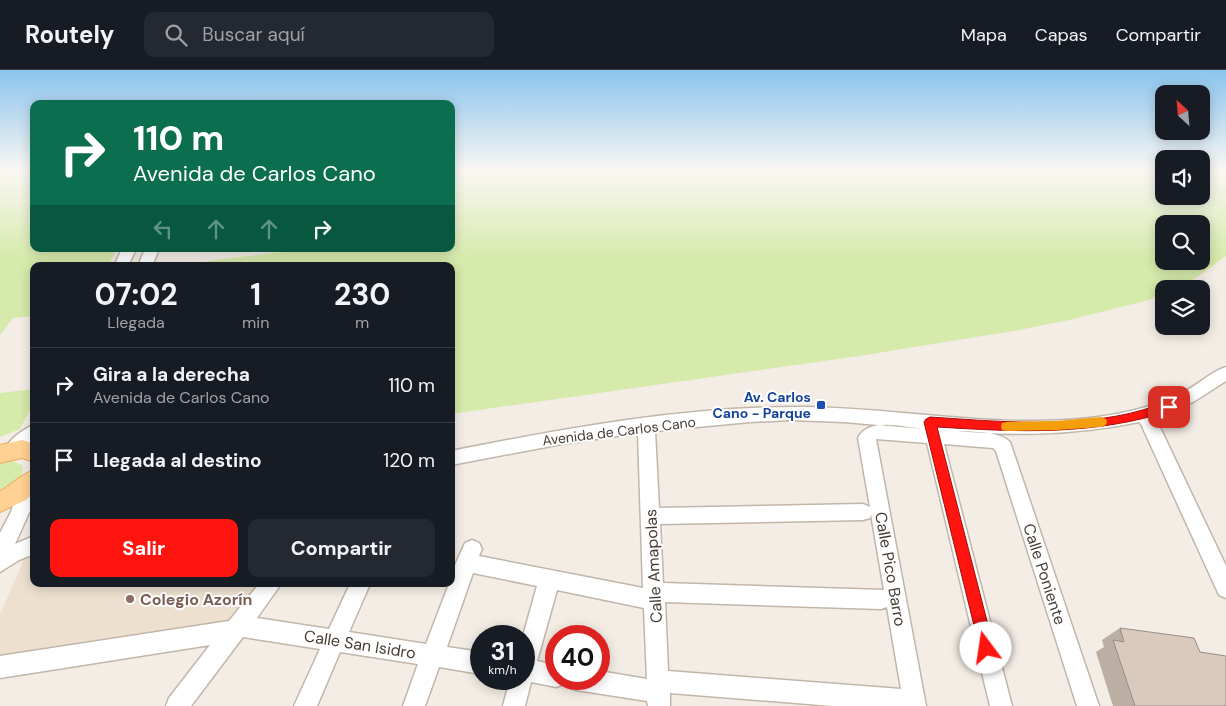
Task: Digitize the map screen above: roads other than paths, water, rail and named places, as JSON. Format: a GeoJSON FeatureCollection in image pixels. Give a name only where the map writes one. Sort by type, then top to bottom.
{"type":"FeatureCollection","features":[{"type":"Feature","properties":{"kind":"main road"},"geometry":{"type":"LineString","coordinates":[[0,502],[18,493],[30,483]]}},
{"type":"Feature","properties":{"kind":"street","name":"Avenida de Carlos Cano"},"geometry":{"type":"LineString","coordinates":[[870,434],[876,432],[932,429],[1033,427],[1094,423],[1142,415],[1180,403],[1205,389],[1226,372]]}},
{"type":"Feature","properties":{"kind":"street","name":"Avenida de Carlos Cano"},"geometry":{"type":"LineString","coordinates":[[455,457],[547,439],[646,426],[784,414],[854,416],[1000,443]]}},
{"type":"Feature","properties":{"kind":"street"},"geometry":{"type":"LineString","coordinates":[[1142,415],[1148,420],[1226,588]]}},
{"type":"Feature","properties":{"kind":"street","name":"Calle Amapolas"},"geometry":{"type":"LineString","coordinates":[[646,426],[659,693]]}},
{"type":"Feature","properties":{"kind":"street"},"geometry":{"type":"LineString","coordinates":[[932,429],[1001,706]]}},
{"type":"Feature","properties":{"kind":"street","name":"Calle Pico Barro"},"geometry":{"type":"LineString","coordinates":[[870,434],[867,438],[908,703]]}},
{"type":"Feature","properties":{"kind":"street"},"geometry":{"type":"LineString","coordinates":[[15,452],[30,436]]}},
{"type":"Feature","properties":{"kind":"street","name":"Calle Poniente"},"geometry":{"type":"LineString","coordinates":[[1000,443],[1007,456],[1088,706]]}},
{"type":"Feature","properties":{"kind":"street"},"geometry":{"type":"LineString","coordinates":[[0,553],[11,533],[30,485]]}},
{"type":"Feature","properties":{"kind":"street"},"geometry":{"type":"LineString","coordinates":[[650,516],[863,512]]}},
{"type":"Feature","properties":{"kind":"street"},"geometry":{"type":"LineString","coordinates":[[11,533],[30,544]]}},
{"type":"Feature","properties":{"kind":"street"},"geometry":{"type":"LineString","coordinates":[[0,563],[12,554],[30,546]]}},
{"type":"Feature","properties":{"kind":"street"},"geometry":{"type":"LineString","coordinates":[[414,706],[469,556],[549,581],[654,596],[880,599]]}},
{"type":"Feature","properties":{"kind":"street"},"geometry":{"type":"LineString","coordinates":[[535,631],[549,581]]}},
{"type":"Feature","properties":{"kind":"street"},"geometry":{"type":"LineString","coordinates":[[176,706],[269,587]]}},
{"type":"Feature","properties":{"kind":"street"},"geometry":{"type":"LineString","coordinates":[[305,706],[359,587]]}},
{"type":"Feature","properties":{"kind":"street","name":"Calle San Isidro"},"geometry":{"type":"LineString","coordinates":[[0,667],[237,628],[334,640],[470,661]]}},
{"type":"Feature","properties":{"kind":"street"},"geometry":{"type":"LineString","coordinates":[[610,685],[659,693],[908,703]]}},
{"type":"Feature","properties":{"kind":"street"},"geometry":{"type":"LineString","coordinates":[[514,706],[518,690]]}},
{"type":"Feature","properties":{"kind":"place","name":"Av. Carlos Cano - Parque"},"geometry":{"type":"Point","coordinates":[821,405]}},
{"type":"Feature","properties":{"kind":"place","name":"Colegio Azorín"},"geometry":{"type":"Point","coordinates":[130,599]}}]}
